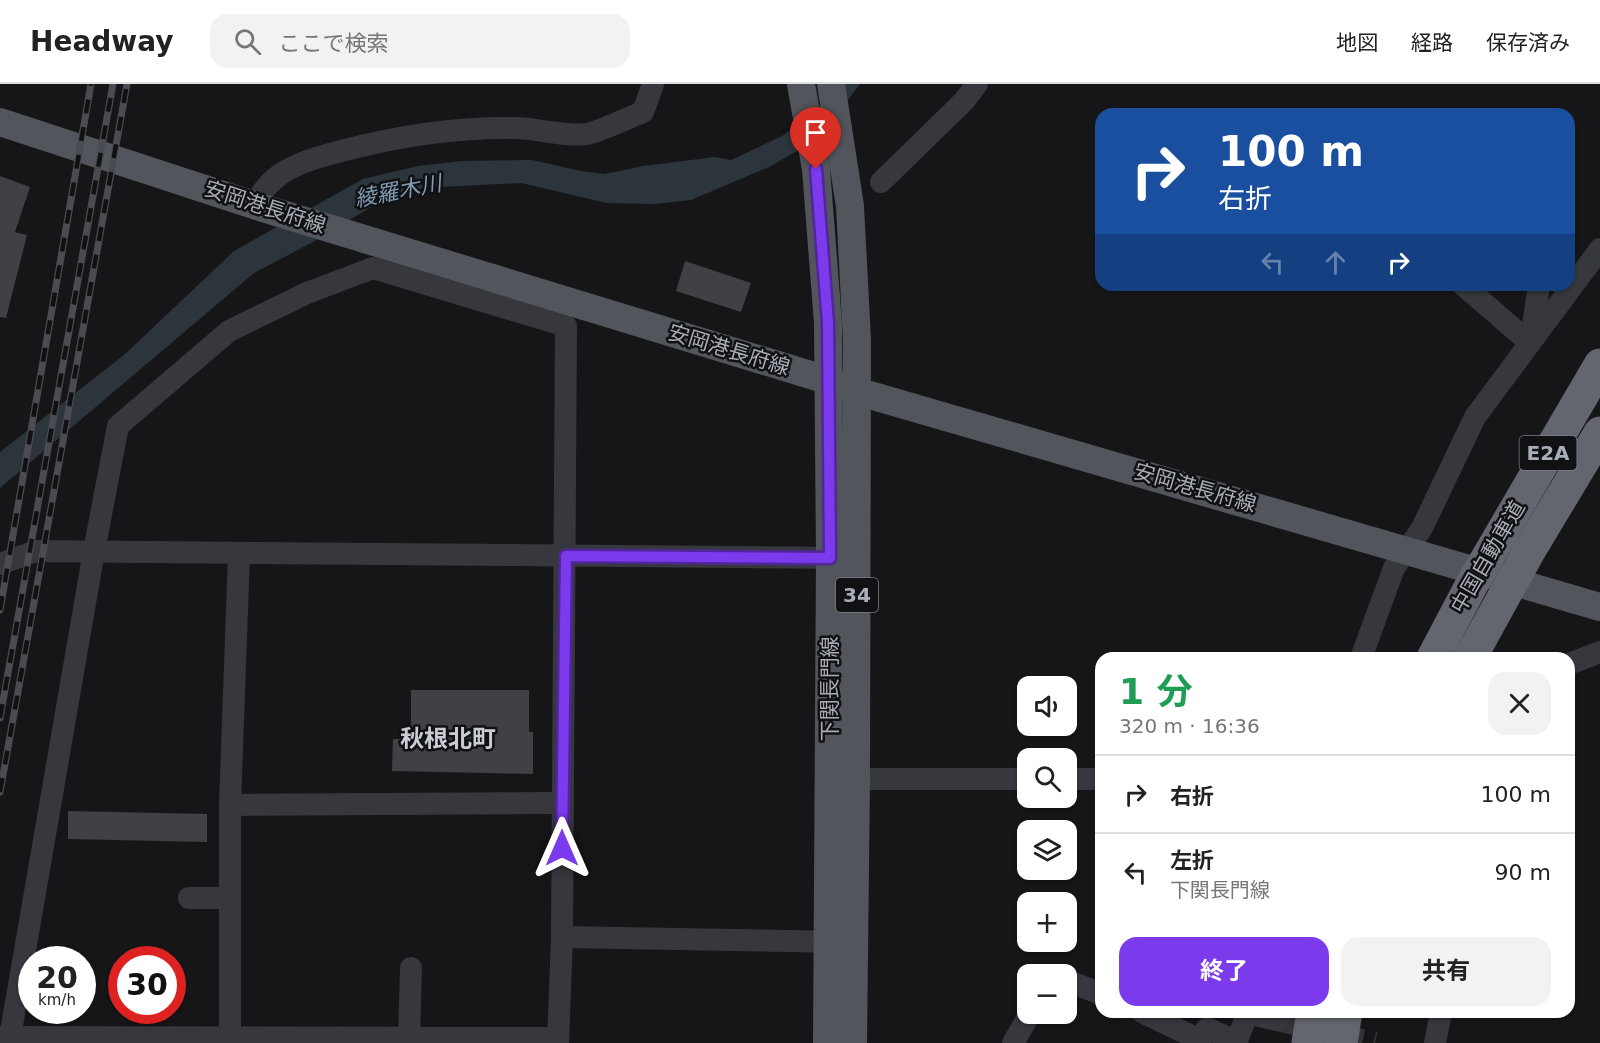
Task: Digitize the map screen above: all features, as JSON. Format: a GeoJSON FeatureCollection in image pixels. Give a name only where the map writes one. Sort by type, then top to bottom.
{"type":"FeatureCollection","features":[{"type":"Feature","properties":{"kind":"highway","name":"中国自動車道"},"geometry":{"type":"LineString","coordinates":[[1436,652],[1472,584],[1600,365]]}},
{"type":"Feature","properties":{"kind":"highway","name":"中国自動車道"},"geometry":{"type":"LineString","coordinates":[[1473,652],[1529,551],[1600,433]]}},
{"type":"Feature","properties":{"kind":"highway"},"geometry":{"type":"LineString","coordinates":[[1308,1043],[1312,1018]]}},
{"type":"Feature","properties":{"kind":"highway"},"geometry":{"type":"LineString","coordinates":[[1341,1043],[1345,1018]]}},
{"type":"Feature","properties":{"kind":"main road","name":"下関長門線"},"geometry":{"type":"LineString","coordinates":[[801,84],[816,169],[828,323],[827,380],[844,558],[856,779],[842,942],[827,1043]]}},
{"type":"Feature","properties":{"kind":"main road","name":"下関長門線"},"geometry":{"type":"LineString","coordinates":[[831,84],[842,147],[853,250],[857,340],[856,390],[844,558],[842,942],[853,1043]]}},
{"type":"Feature","properties":{"kind":"main road","name":"安岡港長府線"},"geometry":{"type":"LineString","coordinates":[[0,122],[260,206],[856,390],[1600,607]]}},
{"type":"Feature","properties":{"kind":"street"},"geometry":{"type":"LineString","coordinates":[[260,206],[268,185],[284,172],[320,157],[379,141],[429,132],[516,128],[567,134],[589,134],[643,112],[653,84]]}},
{"type":"Feature","properties":{"kind":"street"},"geometry":{"type":"LineString","coordinates":[[881,182],[964,100],[977,84]]}},
{"type":"Feature","properties":{"kind":"street"},"geometry":{"type":"LineString","coordinates":[[1575,283],[1600,249]]}},
{"type":"Feature","properties":{"kind":"street"},"geometry":{"type":"LineString","coordinates":[[373,268],[566,326],[566,556],[562,937],[558,1040],[6,1039],[118,426],[229,331],[307,293],[373,268]]}},
{"type":"Feature","properties":{"kind":"street"},"geometry":{"type":"LineString","coordinates":[[1470,291],[1530,343]]}},
{"type":"Feature","properties":{"kind":"street"},"geometry":{"type":"LineString","coordinates":[[1530,343],[1538,291]]}},
{"type":"Feature","properties":{"kind":"street"},"geometry":{"type":"LineString","coordinates":[[1363,652],[1394,568],[1409,550],[1422,528],[1475,417],[1569,291]]}},
{"type":"Feature","properties":{"kind":"street"},"geometry":{"type":"LineString","coordinates":[[0,564],[36,551],[844,558]]}},
{"type":"Feature","properties":{"kind":"street"},"geometry":{"type":"LineString","coordinates":[[230,1040],[230,805],[239,554]]}},
{"type":"Feature","properties":{"kind":"street"},"geometry":{"type":"LineString","coordinates":[[1575,662],[1600,652]]}},
{"type":"Feature","properties":{"kind":"street"},"geometry":{"type":"LineString","coordinates":[[856,779],[1017,779]]}},
{"type":"Feature","properties":{"kind":"street"},"geometry":{"type":"LineString","coordinates":[[1077,779],[1095,779]]}},
{"type":"Feature","properties":{"kind":"street"},"geometry":{"type":"LineString","coordinates":[[230,805],[562,803]]}},
{"type":"Feature","properties":{"kind":"street"},"geometry":{"type":"LineString","coordinates":[[189,898],[230,898]]}},
{"type":"Feature","properties":{"kind":"street"},"geometry":{"type":"LineString","coordinates":[[562,937],[842,942]]}},
{"type":"Feature","properties":{"kind":"street"},"geometry":{"type":"LineString","coordinates":[[409,1038],[411,968]]}},
{"type":"Feature","properties":{"kind":"street"},"geometry":{"type":"LineString","coordinates":[[1077,984],[1095,992]]}},
{"type":"Feature","properties":{"kind":"street"},"geometry":{"type":"LineString","coordinates":[[1154,1018],[1200,1040],[1207,1028],[1236,1042],[1245,1018]]}},
{"type":"Feature","properties":{"kind":"street"},"geometry":{"type":"LineString","coordinates":[[1268,1018],[1277,1020]]}},
{"type":"Feature","properties":{"kind":"street"},"geometry":{"type":"LineString","coordinates":[[1435,1043],[1440,1018]]}},
{"type":"Feature","properties":{"kind":"street"},"geometry":{"type":"LineString","coordinates":[[1013,1043],[1024,1024]]}},
{"type":"Feature","properties":{"kind":"water","name":"綾羅木川"},"geometry":{"type":"Polygon","coordinates":[[[837,84],[860,84],[829,125],[799,150],[769,167],[691,200],[655,204],[607,203],[521,183],[423,188],[373,206],[311,243],[254,273],[0,488],[0,452],[124,355],[234,251],[363,179],[418,166],[462,161],[532,160],[605,174],[643,166],[715,157],[731,160],[782,136],[812,114],[837,84]]]}},
{"type":"Feature","properties":{"kind":"building"},"geometry":{"type":"Polygon","coordinates":[[[0,176],[30,187],[15,232],[27,235],[6,318],[0,317],[0,176]]]}},
{"type":"Feature","properties":{"kind":"building"},"geometry":{"type":"Polygon","coordinates":[[[685,261],[751,283],[741,312],[676,291],[685,261]]]}},
{"type":"Feature","properties":{"kind":"building"},"geometry":{"type":"Polygon","coordinates":[[[411,690],[529,690],[529,732],[533,732],[533,774],[392,771],[393,739],[411,739],[411,690]]]}},
{"type":"Feature","properties":{"kind":"building"},"geometry":{"type":"Polygon","coordinates":[[[68,811],[207,814],[207,842],[68,839],[68,811]]]}},
{"type":"Feature","properties":{"kind":"tunnel"},"geometry":{"type":"LineString","coordinates":[[1277,1020],[1375,1043]]}},
{"type":"Feature","properties":{"kind":"railway"},"geometry":{"type":"LineString","coordinates":[[0,610],[91,84]]}},
{"type":"Feature","properties":{"kind":"railway"},"geometry":{"type":"LineString","coordinates":[[0,718],[113,84]]}},
{"type":"Feature","properties":{"kind":"railway"},"geometry":{"type":"LineString","coordinates":[[0,792],[127,84]]}},
{"type":"Feature","properties":{"kind":"district","name":"秋根北町"},"geometry":{"type":"Point","coordinates":[448,739]}},
{"type":"Feature","properties":{"kind":"route"},"geometry":{"type":"LineString","coordinates":[[562,848],[566,556],[830,558],[828,323],[816,169]]}}]}
